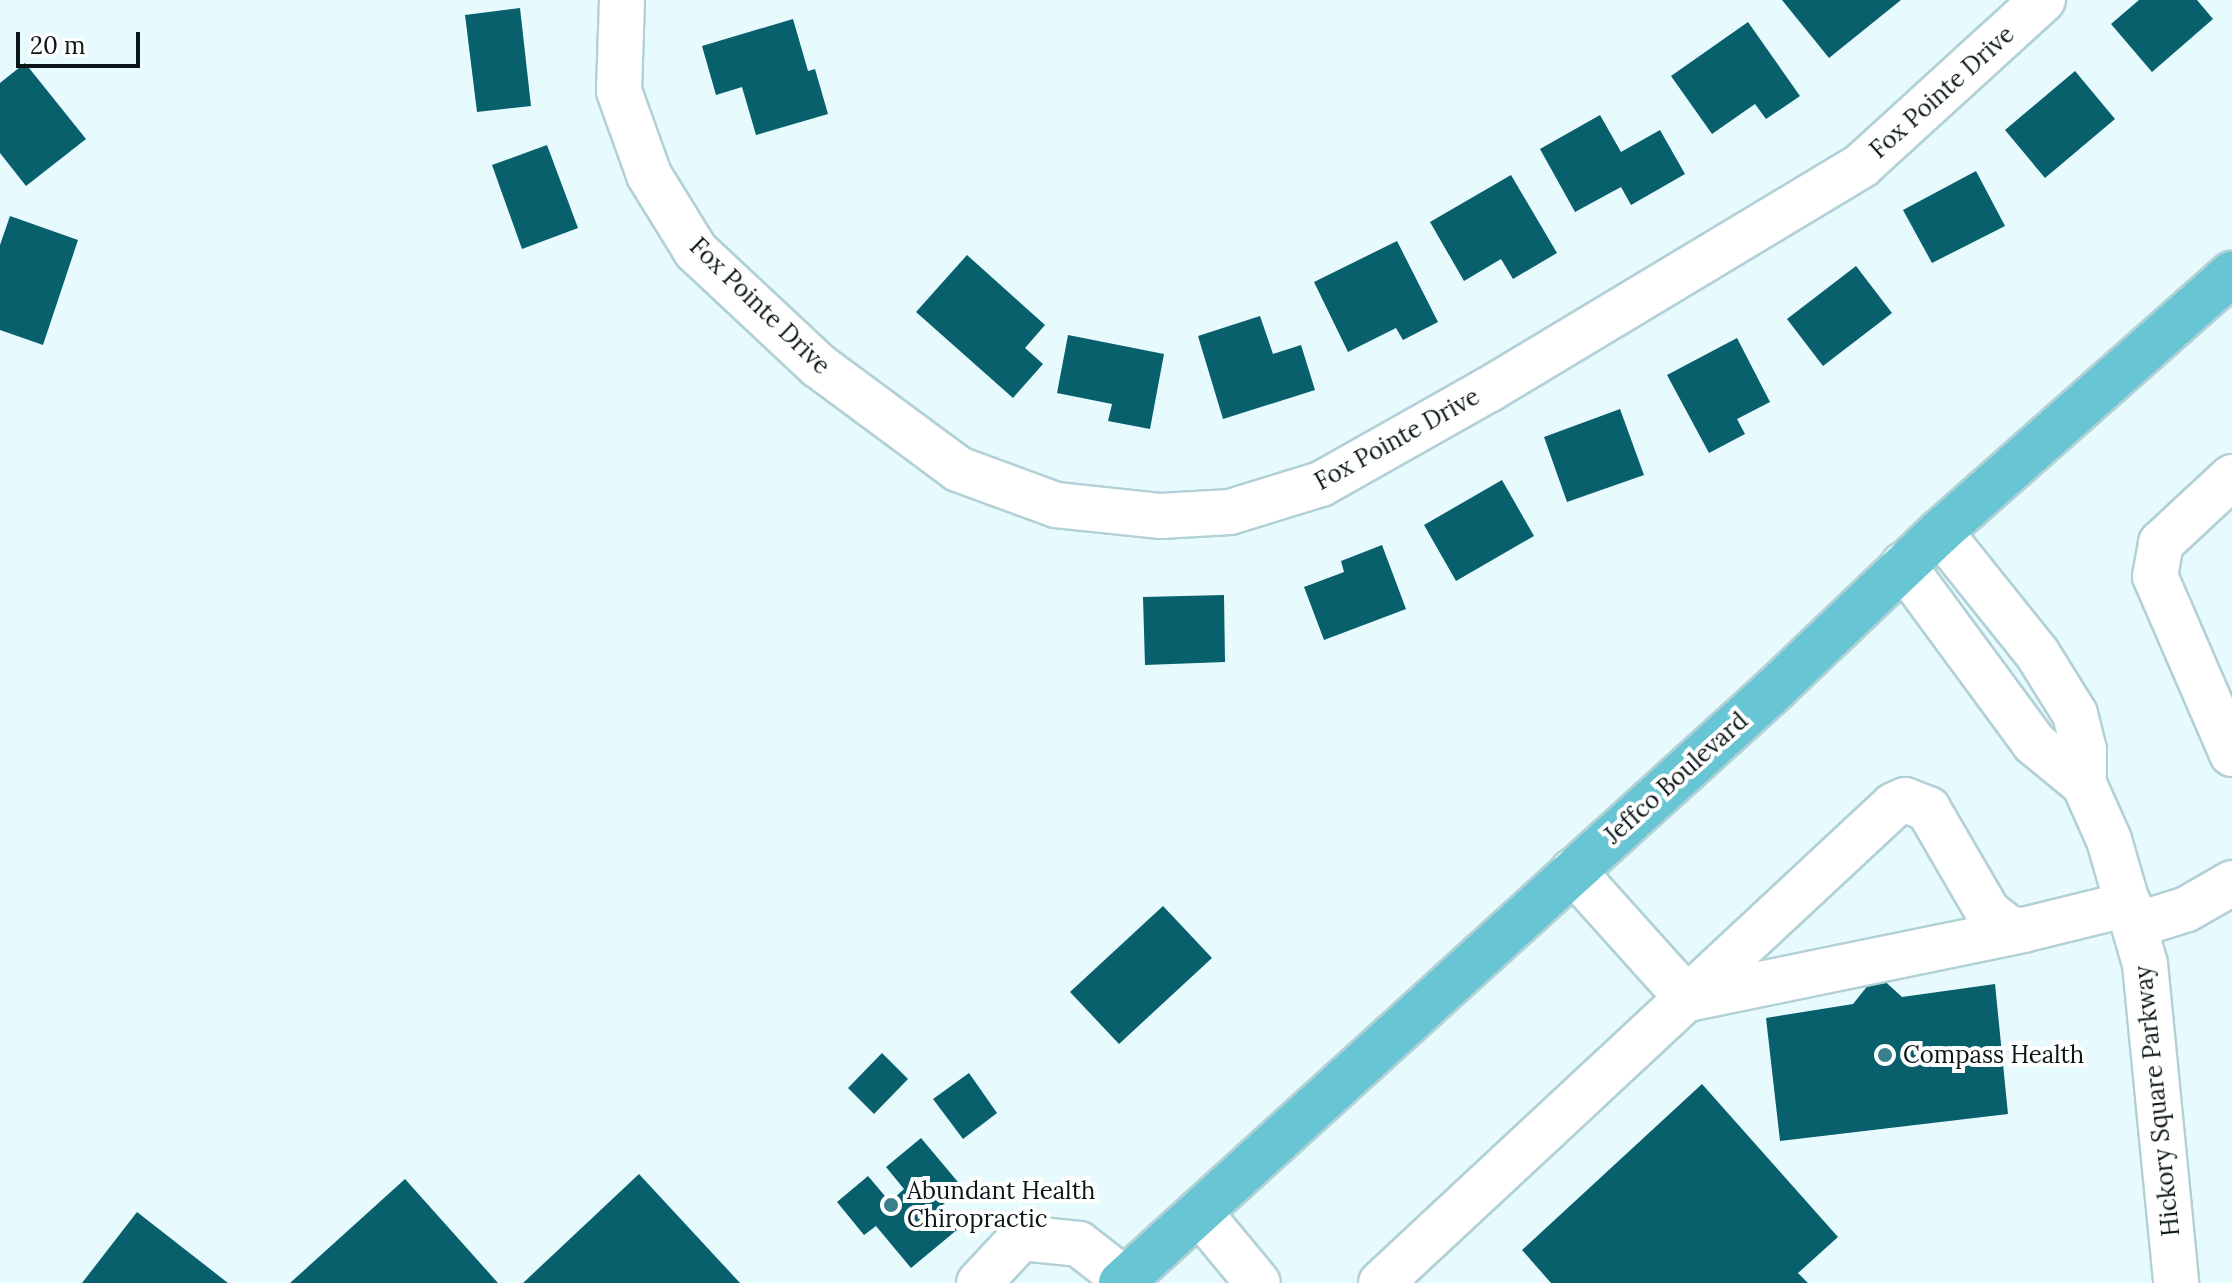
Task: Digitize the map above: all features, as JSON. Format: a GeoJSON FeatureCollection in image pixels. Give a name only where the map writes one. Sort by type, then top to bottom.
{"type":"FeatureCollection","features":[{"type":"Feature","properties":{"kind":"main road","name":"Jeffco Boulevard"},"geometry":{"type":"LineString","coordinates":[[1123,1281],[1903,565],[2232,274]]}},
{"type":"Feature","properties":{"kind":"street","name":"Fox Pointe Drive"},"geometry":{"type":"LineString","coordinates":[[622,0],[619,91],[649,175],[696,251],[819,366],[958,469],[1056,505],[1161,516],[1230,512],[1321,484],[1488,390],[1862,165],[2043,0]]}},
{"type":"Feature","properties":{"kind":"street"},"geometry":{"type":"LineString","coordinates":[[2232,477],[2161,543],[2155,576],[2232,754]]}},
{"type":"Feature","properties":{"kind":"street","name":"Hickory Square Parkway"},"geometry":{"type":"LineString","coordinates":[[1940,532],[2063,692],[2084,750],[2084,784],[2132,914],[2151,1000],[2176,1283]]}},
{"type":"Feature","properties":{"kind":"street"},"geometry":{"type":"LineString","coordinates":[[1903,565],[2034,743],[2084,784]]}},
{"type":"Feature","properties":{"kind":"street"},"geometry":{"type":"LineString","coordinates":[[1381,1283],[1905,800],[1928,809],[1996,922],[2023,930]]}},
{"type":"Feature","properties":{"kind":"street"},"geometry":{"type":"LineString","coordinates":[[1573,871],[1688,999]]}},
{"type":"Feature","properties":{"kind":"street"},"geometry":{"type":"LineString","coordinates":[[1688,999],[2023,930],[2187,909],[2232,883]]}},
{"type":"Feature","properties":{"kind":"street"},"geometry":{"type":"LineString","coordinates":[[1199,1212],[1258,1283]]}},
{"type":"Feature","properties":{"kind":"street"},"geometry":{"type":"LineString","coordinates":[[979,1283],[1021,1238],[1079,1244],[1123,1281]]}},
{"type":"Feature","properties":{"kind":"building"},"geometry":{"type":"Polygon","coordinates":[[[1782,0],[1901,0],[1829,58],[1782,0]]]}},
{"type":"Feature","properties":{"kind":"building"},"geometry":{"type":"Polygon","coordinates":[[[2139,0],[2197,0],[2213,19],[2152,72],[2111,24],[2139,0]]]}},
{"type":"Feature","properties":{"kind":"building"},"geometry":{"type":"Polygon","coordinates":[[[520,8],[531,106],[477,112],[465,15],[520,8]]]}},
{"type":"Feature","properties":{"kind":"building"},"geometry":{"type":"Polygon","coordinates":[[[793,19],[808,71],[815,69],[828,114],[756,135],[742,87],[716,95],[702,46],[793,19]]]}},
{"type":"Feature","properties":{"kind":"building"},"geometry":{"type":"Polygon","coordinates":[[[1748,22],[1800,96],[1766,119],[1755,104],[1712,134],[1671,76],[1748,22]]]}},
{"type":"Feature","properties":{"kind":"building"},"geometry":{"type":"Polygon","coordinates":[[[25,63],[86,139],[26,186],[0,153],[0,83],[25,63]]]}},
{"type":"Feature","properties":{"kind":"building"},"geometry":{"type":"Polygon","coordinates":[[[2075,71],[2115,119],[2045,178],[2005,130],[2075,71]]]}},
{"type":"Feature","properties":{"kind":"building"},"geometry":{"type":"Polygon","coordinates":[[[1600,115],[1621,152],[1660,130],[1685,174],[1631,205],[1621,187],[1575,212],[1540,149],[1600,115]]]}},
{"type":"Feature","properties":{"kind":"building"},"geometry":{"type":"Polygon","coordinates":[[[547,145],[578,228],[522,249],[492,165],[547,145]]]}},
{"type":"Feature","properties":{"kind":"building"},"geometry":{"type":"Polygon","coordinates":[[[1976,171],[2005,226],[1932,263],[1903,210],[1976,171]]]}},
{"type":"Feature","properties":{"kind":"building"},"geometry":{"type":"Polygon","coordinates":[[[1511,175],[1557,253],[1513,279],[1501,259],[1464,281],[1430,222],[1511,175]]]}},
{"type":"Feature","properties":{"kind":"building"},"geometry":{"type":"Polygon","coordinates":[[[10,216],[78,240],[43,345],[0,330],[0,245],[10,216]]]}},
{"type":"Feature","properties":{"kind":"building"},"geometry":{"type":"Polygon","coordinates":[[[1397,241],[1438,322],[1403,340],[1396,328],[1348,352],[1314,282],[1397,241]]]}},
{"type":"Feature","properties":{"kind":"building"},"geometry":{"type":"Polygon","coordinates":[[[967,255],[1045,325],[1025,348],[1043,364],[1013,398],[916,312],[967,255]]]}},
{"type":"Feature","properties":{"kind":"building"},"geometry":{"type":"Polygon","coordinates":[[[1856,266],[1892,313],[1823,366],[1787,319],[1856,266]]]}},
{"type":"Feature","properties":{"kind":"building"},"geometry":{"type":"Polygon","coordinates":[[[1260,316],[1273,354],[1301,345],[1315,390],[1223,419],[1198,336],[1260,316]]]}},
{"type":"Feature","properties":{"kind":"building"},"geometry":{"type":"Polygon","coordinates":[[[1068,335],[1164,354],[1150,429],[1108,421],[1112,404],[1057,393],[1068,335]]]}},
{"type":"Feature","properties":{"kind":"building"},"geometry":{"type":"Polygon","coordinates":[[[1737,338],[1770,402],[1737,419],[1745,434],[1709,453],[1667,375],[1737,338]]]}},
{"type":"Feature","properties":{"kind":"building"},"geometry":{"type":"Polygon","coordinates":[[[1620,409],[1644,475],[1567,502],[1544,437],[1620,409]]]}},
{"type":"Feature","properties":{"kind":"building"},"geometry":{"type":"Polygon","coordinates":[[[1502,480],[1534,536],[1456,581],[1424,525],[1502,480]]]}},
{"type":"Feature","properties":{"kind":"building"},"geometry":{"type":"Polygon","coordinates":[[[1382,545],[1406,609],[1324,640],[1304,587],[1344,572],[1341,561],[1382,545]]]}},
{"type":"Feature","properties":{"kind":"building"},"geometry":{"type":"Polygon","coordinates":[[[1224,595],[1225,662],[1145,665],[1143,597],[1224,595]]]}},
{"type":"Feature","properties":{"kind":"building"},"geometry":{"type":"Polygon","coordinates":[[[1163,906],[1212,958],[1119,1044],[1070,992],[1163,906]]]}},
{"type":"Feature","properties":{"kind":"building"},"geometry":{"type":"Polygon","coordinates":[[[1877,974],[1902,997],[1995,984],[2008,1114],[1780,1141],[1766,1018],[1853,1004],[1877,974]]]}},
{"type":"Feature","properties":{"kind":"building"},"geometry":{"type":"Polygon","coordinates":[[[882,1053],[908,1079],[874,1114],[848,1088],[882,1053]]]}},
{"type":"Feature","properties":{"kind":"building"},"geometry":{"type":"Polygon","coordinates":[[[969,1073],[997,1113],[963,1139],[933,1099],[969,1073]]]}},
{"type":"Feature","properties":{"kind":"building"},"geometry":{"type":"Polygon","coordinates":[[[1702,1084],[1838,1237],[1798,1273],[1808,1283],[1551,1283],[1522,1250],[1702,1084]]]}},
{"type":"Feature","properties":{"kind":"building","name":"Abundant Health Chiropractic"},"geometry":{"type":"Polygon","coordinates":[[[921,1138],[963,1188],[939,1208],[958,1229],[911,1268],[876,1226],[864,1235],[837,1202],[868,1176],[890,1202],[904,1189],[886,1167],[921,1138]]]}},
{"type":"Feature","properties":{"kind":"building"},"geometry":{"type":"Polygon","coordinates":[[[639,1174],[740,1283],[523,1283],[639,1174]]]}},
{"type":"Feature","properties":{"kind":"building"},"geometry":{"type":"Polygon","coordinates":[[[405,1179],[498,1283],[290,1283],[405,1179]]]}},
{"type":"Feature","properties":{"kind":"building"},"geometry":{"type":"Polygon","coordinates":[[[137,1212],[228,1283],[82,1283],[137,1212]]]}},
{"type":"Feature","properties":{"kind":"place","name":"Compass Health"},"geometry":{"type":"Point","coordinates":[1885,1055]}},
{"type":"Feature","properties":{"kind":"place","name":"Abundant Health Chiropractic"},"geometry":{"type":"Point","coordinates":[891,1205]}}]}
